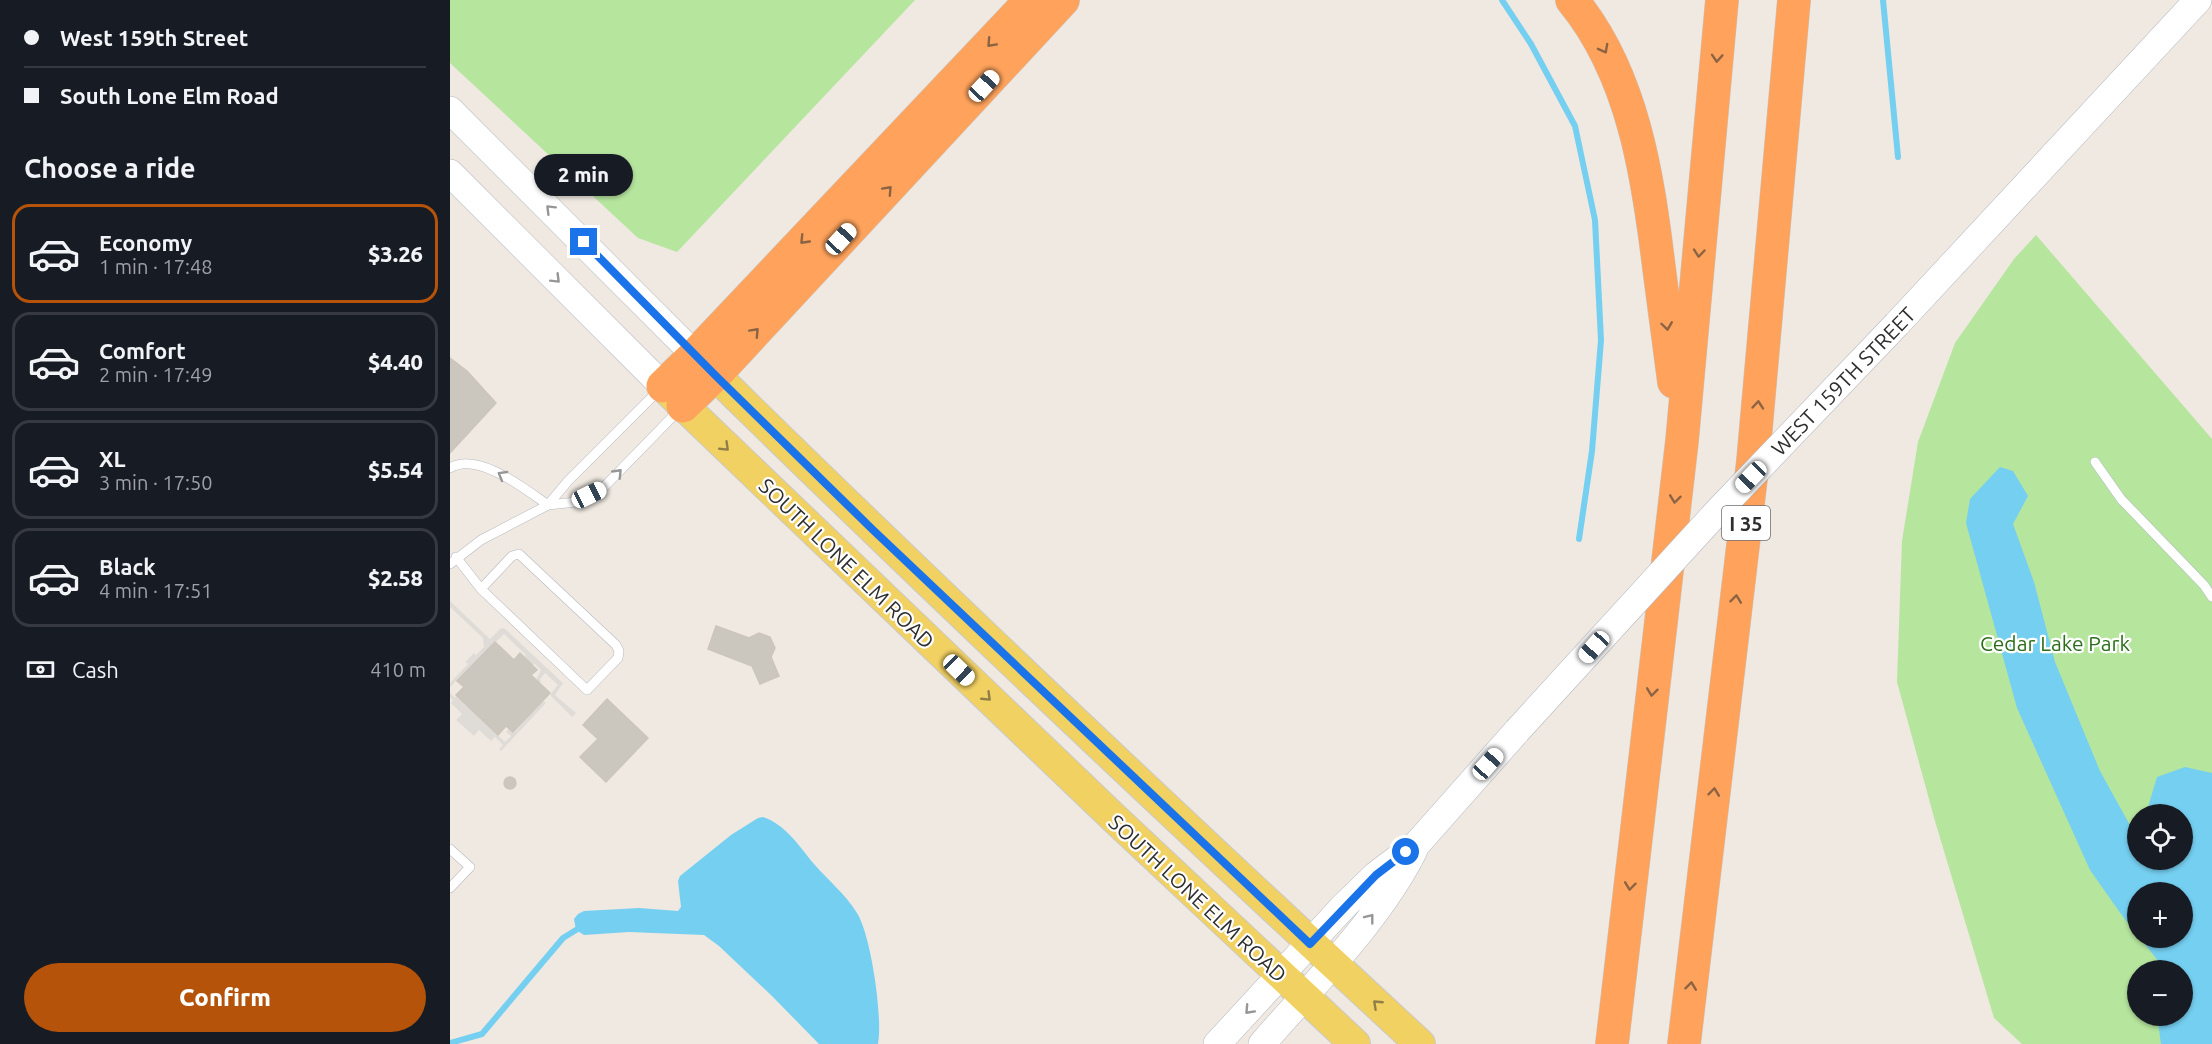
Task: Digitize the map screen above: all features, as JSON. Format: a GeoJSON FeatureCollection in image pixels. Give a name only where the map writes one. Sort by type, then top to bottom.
{"type":"FeatureCollection","features":[{"type":"Feature","properties":{"kind":"highway"},"geometry":{"type":"LineString","coordinates":[[705,364],[1031,0]]}},
{"type":"Feature","properties":{"kind":"highway"},"geometry":{"type":"LineString","coordinates":[[673,396],[1063,0]]}},
{"type":"Feature","properties":{"kind":"highway"},"geometry":{"type":"LineString","coordinates":[[1572,0],[1596,35],[1610,61],[1624,96],[1646,174],[1682,441]]}},
{"type":"Feature","properties":{"kind":"highway"},"geometry":{"type":"LineString","coordinates":[[1611,1044],[1682,441],[1722,0]]}},
{"type":"Feature","properties":{"kind":"highway","name":"I 35"},"geometry":{"type":"LineString","coordinates":[[1684,1044],[1753,461],[1794,0]]}},
{"type":"Feature","properties":{"kind":"main road","name":"SOUTH LONE ELM ROAD"},"geometry":{"type":"LineString","coordinates":[[705,364],[872,529],[1310,944],[1420,1044]]}},
{"type":"Feature","properties":{"kind":"main road","name":"SOUTH LONE ELM ROAD"},"geometry":{"type":"LineString","coordinates":[[673,396],[1355,1044]]}},
{"type":"Feature","properties":{"kind":"street","name":"WEST 159TH STREET"},"geometry":{"type":"LineString","coordinates":[[1217,1044],[1376,875],[1417,844],[1517,731],[1718,512],[1897,324],[2198,0]]}},
{"type":"Feature","properties":{"kind":"street","name":"SOUTH LONE ELM ROAD"},"geometry":{"type":"LineString","coordinates":[[450,110],[705,364]]}},
{"type":"Feature","properties":{"kind":"street","name":"SOUTH LONE ELM ROAD"},"geometry":{"type":"LineString","coordinates":[[450,173],[673,396]]}},
{"type":"Feature","properties":{"kind":"street","name":"WEST 159TH STREET"},"geometry":{"type":"LineString","coordinates":[[1262,1044],[1395,886],[1417,844]]}},
{"type":"Feature","properties":{"kind":"lane"},"geometry":{"type":"LineString","coordinates":[[548,505],[568,481],[673,396]]}},
{"type":"Feature","properties":{"kind":"lane"},"geometry":{"type":"LineString","coordinates":[[481,589],[512,556],[519,554],[524,557],[616,645],[619,651],[618,658],[587,690],[481,589],[453,560],[481,540],[548,505],[576,502],[603,488],[673,396]]}},
{"type":"Feature","properties":{"kind":"lane"},"geometry":{"type":"LineString","coordinates":[[2095,462],[2121,499],[2204,585],[2212,597]]}},
{"type":"Feature","properties":{"kind":"lane"},"geometry":{"type":"LineString","coordinates":[[450,468],[467,465],[491,469],[548,505]]}},
{"type":"Feature","properties":{"kind":"lane"},"geometry":{"type":"LineString","coordinates":[[450,849],[470,867],[450,888]]}},
{"type":"Feature","properties":{"kind":"green space"},"geometry":{"type":"Polygon","coordinates":[[[450,0],[915,0],[677,252],[638,238],[450,63],[450,0]]]}},
{"type":"Feature","properties":{"kind":"green space","name":"Cedar Lake Park"},"geometry":{"type":"Polygon","coordinates":[[[2036,235],[2212,439],[2212,1044],[2022,1044],[1994,1018],[1935,821],[1897,682],[1902,541],[1918,442],[1955,343],[2014,259],[2036,235]]]}},
{"type":"Feature","properties":{"kind":"shaded area"},"geometry":{"type":"Polygon","coordinates":[[[450,601],[490,639],[504,628],[563,683],[555,695],[576,713],[572,717],[550,695],[558,685],[545,673],[539,683],[536,680],[541,670],[535,664],[532,665],[524,657],[526,655],[504,634],[450,687],[450,683],[468,664],[465,662],[484,647],[483,638],[450,607],[450,601]]]}},
{"type":"Feature","properties":{"kind":"shaded area"},"geometry":{"type":"Polygon","coordinates":[[[450,693],[505,742],[511,736],[506,732],[509,729],[514,733],[543,701],[546,703],[501,751],[499,749],[503,745],[495,737],[491,741],[479,730],[474,736],[456,720],[462,714],[451,703],[453,700],[450,693]]]}},
{"type":"Feature","properties":{"kind":"water"},"geometry":{"type":"Polygon","coordinates":[[[2000,467],[2013,471],[2028,496],[2013,524],[2034,582],[2055,662],[2100,771],[2127,820],[2127,870],[2193,870],[2193,804],[2149,804],[2157,777],[2185,767],[2212,773],[2212,1044],[2161,1044],[2158,1026],[2193,1026],[2193,960],[2157,960],[2148,948],[2193,948],[2193,882],[2127,882],[2127,922],[2090,870],[2017,708],[1966,523],[1970,499],[2000,467]]]}},
{"type":"Feature","properties":{"kind":"water"},"geometry":{"type":"Polygon","coordinates":[[[763,817],[771,820],[792,837],[857,913],[867,939],[875,977],[879,1016],[878,1044],[819,1044],[772,996],[719,946],[704,935],[629,932],[584,935],[576,930],[574,919],[584,911],[639,908],[678,911],[681,907],[678,881],[680,876],[731,835],[763,817]]]}},
{"type":"Feature","properties":{"kind":"building"},"geometry":{"type":"Polygon","coordinates":[[[450,358],[467,371],[496,403],[450,453],[450,358]]]}},
{"type":"Feature","properties":{"kind":"building"},"geometry":{"type":"Polygon","coordinates":[[[716,626],[749,638],[759,633],[770,637],[775,648],[771,657],[779,676],[760,684],[752,666],[708,649],[716,626]]]}},
{"type":"Feature","properties":{"kind":"building"},"geometry":{"type":"Polygon","coordinates":[[[495,642],[514,660],[520,653],[537,670],[531,675],[550,693],[513,732],[506,726],[498,735],[456,695],[464,687],[457,681],[495,642]]]}},
{"type":"Feature","properties":{"kind":"building"},"geometry":{"type":"Polygon","coordinates":[[[607,699],[648,738],[606,782],[580,757],[598,739],[583,725],[607,699]]]}},
{"type":"Feature","properties":{"kind":"building"},"geometry":{"type":"Polygon","coordinates":[[[512,777],[516,783],[512,789],[508,789],[504,781],[512,777]]]}},
{"type":"Feature","properties":{"kind":"waterway"},"geometry":{"type":"LineString","coordinates":[[1502,0],[1531,44],[1575,126],[1595,220],[1601,340],[1592,451],[1579,539]]}},
{"type":"Feature","properties":{"kind":"waterway"},"geometry":{"type":"LineString","coordinates":[[1883,0],[1898,157]]}},
{"type":"Feature","properties":{"kind":"waterway"},"geometry":{"type":"LineString","coordinates":[[450,1043],[482,1034],[563,938],[576,930]]}},
{"type":"Feature","properties":{"kind":"route"},"geometry":{"type":"LineString","coordinates":[[584,242],[872,529],[1310,944],[1376,875],[1406,852]]}}]}
